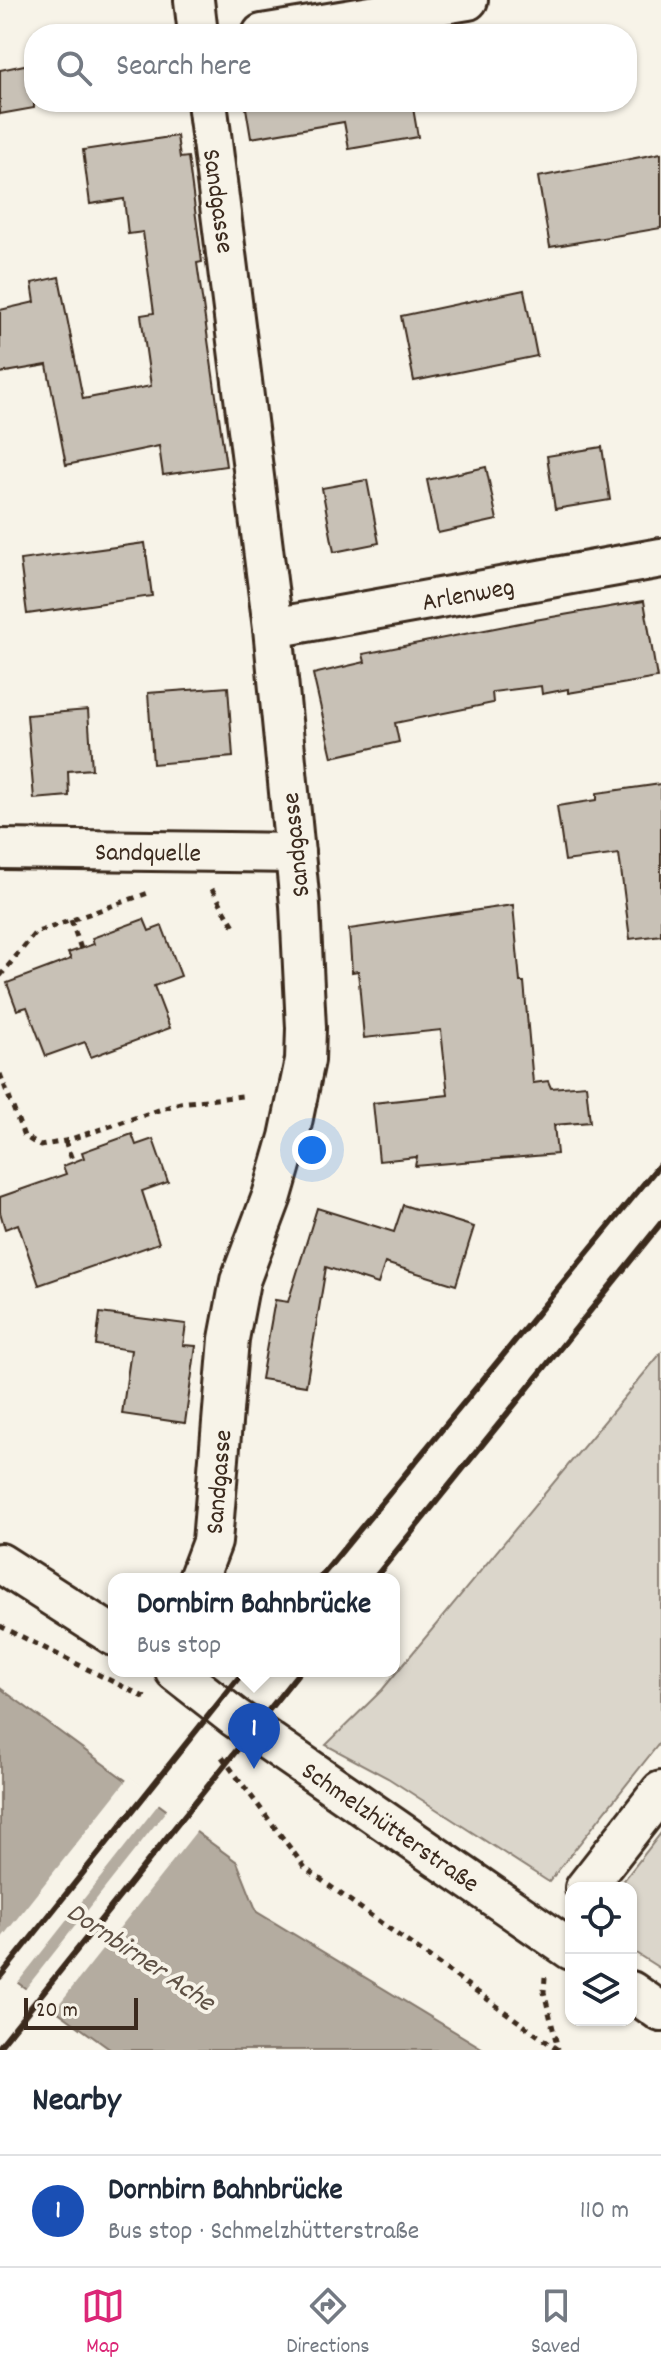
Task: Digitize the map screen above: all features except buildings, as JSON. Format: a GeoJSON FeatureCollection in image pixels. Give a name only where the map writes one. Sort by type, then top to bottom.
{"type":"FeatureCollection","features":[{"type":"Feature","properties":{"kind":"street"},"geometry":{"type":"LineString","coordinates":[[194,0],[197,24]]}},
{"type":"Feature","properties":{"kind":"street"},"geometry":{"type":"LineString","coordinates":[[323,24],[468,0]]}},
{"type":"Feature","properties":{"kind":"street","name":"Sandgasse"},"geometry":{"type":"LineString","coordinates":[[200,1573],[212,1542],[229,1339],[240,1281],[272,1196],[289,1137],[305,1060],[305,986],[273,628],[208,112]]}},
{"type":"Feature","properties":{"kind":"street","name":"Arlenweg"},"geometry":{"type":"LineString","coordinates":[[273,628],[661,558]]}},
{"type":"Feature","properties":{"kind":"street","name":"Sandquelle"},"geometry":{"type":"LineString","coordinates":[[0,849],[295,853]]}},
{"type":"Feature","properties":{"kind":"street"},"geometry":{"type":"LineString","coordinates":[[0,1563],[108,1632]]}},
{"type":"Feature","properties":{"kind":"street","name":"Schmelzhütterstraße"},"geometry":{"type":"LineString","coordinates":[[165,1686],[234,1717],[555,1950]]}},
{"type":"Feature","properties":{"kind":"street"},"geometry":{"type":"LineString","coordinates":[[590,1882],[661,1791]]}},
{"type":"Feature","properties":{"kind":"street"},"geometry":{"type":"LineString","coordinates":[[555,1950],[565,1922]]}},
{"type":"Feature","properties":{"kind":"street"},"geometry":{"type":"LineString","coordinates":[[637,1995],[661,2012]]}},
{"type":"Feature","properties":{"kind":"path"},"geometry":{"type":"LineString","coordinates":[[203,852],[203,873],[234,926]]}},
{"type":"Feature","properties":{"kind":"path"},"geometry":{"type":"LineString","coordinates":[[0,976],[35,933],[159,889]]}},
{"type":"Feature","properties":{"kind":"path"},"geometry":{"type":"LineString","coordinates":[[71,920],[81,949]]}},
{"type":"Feature","properties":{"kind":"path"},"geometry":{"type":"LineString","coordinates":[[0,1074],[24,1136],[40,1146],[65,1141],[180,1103],[242,1096]]}},
{"type":"Feature","properties":{"kind":"path"},"geometry":{"type":"LineString","coordinates":[[65,1141],[73,1162]]}},
{"type":"Feature","properties":{"kind":"path"},"geometry":{"type":"LineString","coordinates":[[0,1626],[108,1665]]}},
{"type":"Feature","properties":{"kind":"path"},"geometry":{"type":"LineString","coordinates":[[140,1677],[165,1686]]}},
{"type":"Feature","properties":{"kind":"path"},"geometry":{"type":"LineString","coordinates":[[221,1756],[306,1869],[558,2050]]}},
{"type":"Feature","properties":{"kind":"path"},"geometry":{"type":"LineString","coordinates":[[555,1950],[544,1992],[558,2050]]}},
{"type":"Feature","properties":{"kind":"shaded area"},"geometry":{"type":"Polygon","coordinates":[[[661,1353],[661,1741],[549,1882],[388,1778],[326,1745],[393,1677],[400,1677],[400,1668],[661,1353]]]}},
{"type":"Feature","properties":{"kind":"shaded area"},"geometry":{"type":"Polygon","coordinates":[[[661,1833],[661,1969],[637,1954],[637,1882],[623,1882],[661,1833]]]}},
{"type":"Feature","properties":{"kind":"water","name":"Dornbirner Ache"},"geometry":{"type":"Polygon","coordinates":[[[0,1688],[237,1862],[257,1912],[485,2050],[111,2050],[0,1970],[0,1688]]]}},
{"type":"Feature","properties":{"kind":"pier"},"geometry":{"type":"Polygon","coordinates":[[[129,1777],[161,1801],[15,1986],[0,1975],[0,1940],[129,1777]]]}},
{"type":"Feature","properties":{"kind":"pier"},"geometry":{"type":"Polygon","coordinates":[[[169,1807],[199,1828],[52,2013],[23,1992],[169,1807]]]}},
{"type":"Feature","properties":{"kind":"railway"},"geometry":{"type":"LineString","coordinates":[[324,1573],[661,1163]]}},
{"type":"Feature","properties":{"kind":"railway"},"geometry":{"type":"LineString","coordinates":[[379,1573],[661,1223]]}},
{"type":"Feature","properties":{"kind":"railway"},"geometry":{"type":"LineString","coordinates":[[0,1977],[239,1677]]}},
{"type":"Feature","properties":{"kind":"railway"},"geometry":{"type":"LineString","coordinates":[[0,2046],[295,1677]]}},
{"type":"Feature","properties":{"kind":"place","name":"Dornbirn Bahnbrücke"},"geometry":{"type":"Point","coordinates":[254,1769]}}]}
